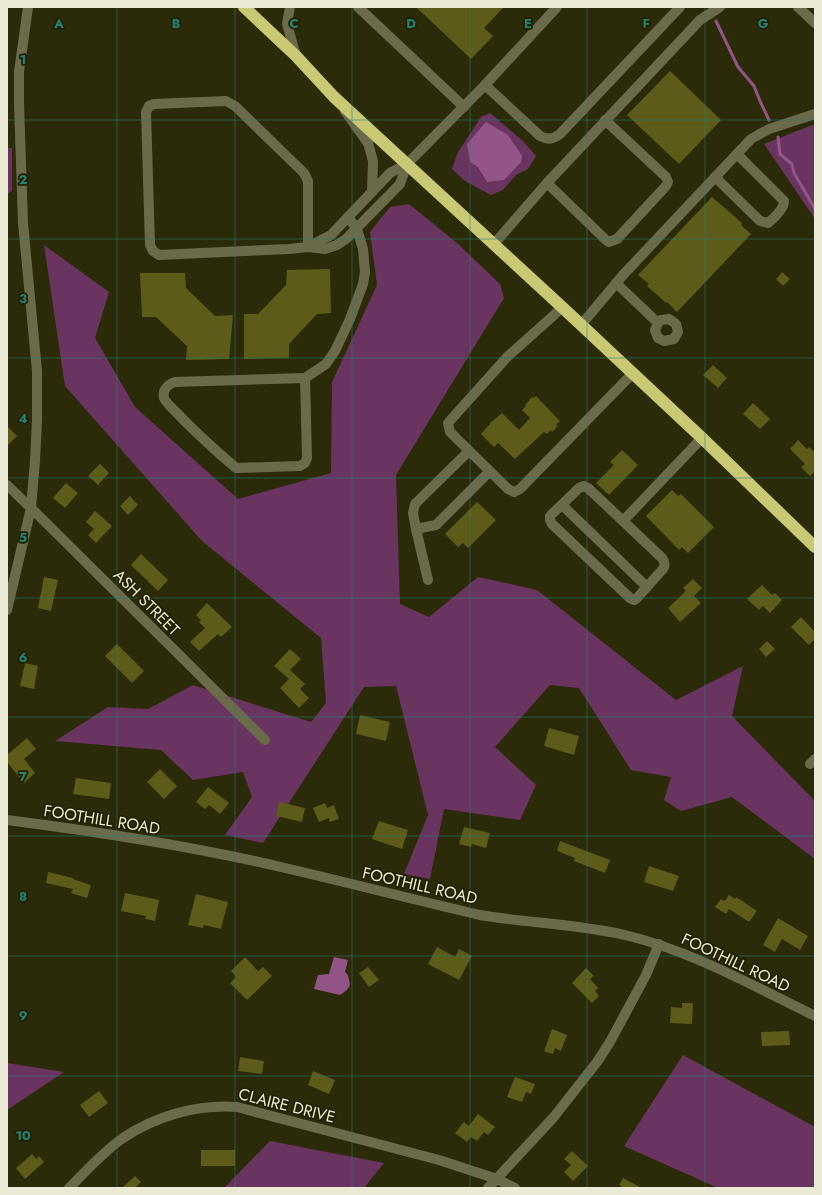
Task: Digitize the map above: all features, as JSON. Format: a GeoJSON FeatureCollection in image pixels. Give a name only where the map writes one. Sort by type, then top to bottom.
{"type":"FeatureCollection","features":[{"type":"Feature","properties":{"kind":"highway"},"geometry":{"type":"LineString","coordinates":[[244,7],[296,56],[334,97],[633,373],[815,547]]}},
{"type":"Feature","properties":{"kind":"street"},"geometry":{"type":"LineString","coordinates":[[7,610],[31,508],[36,454],[37,371],[23,223],[19,103],[19,72],[28,7]]}},
{"type":"Feature","properties":{"kind":"street"},"geometry":{"type":"LineString","coordinates":[[290,7],[287,24],[296,56]]}},
{"type":"Feature","properties":{"kind":"street"},"geometry":{"type":"LineString","coordinates":[[358,7],[464,106]]}},
{"type":"Feature","properties":{"kind":"street"},"geometry":{"type":"LineString","coordinates":[[308,247],[331,235],[390,173],[407,164],[485,85],[557,7]]}},
{"type":"Feature","properties":{"kind":"street"},"geometry":{"type":"LineString","coordinates":[[485,85],[540,136],[544,138],[554,138],[560,134],[680,7]]}},
{"type":"Feature","properties":{"kind":"street"},"geometry":{"type":"LineString","coordinates":[[494,244],[547,183],[700,20],[720,7]]}},
{"type":"Feature","properties":{"kind":"street"},"geometry":{"type":"LineString","coordinates":[[798,7],[815,23]]}},
{"type":"Feature","properties":{"kind":"street"},"geometry":{"type":"LineString","coordinates":[[334,97],[368,143],[373,161],[372,191]]}},
{"type":"Feature","properties":{"kind":"street"},"geometry":{"type":"LineString","coordinates":[[308,247],[308,181],[304,172],[235,106],[226,101],[154,104],[148,108],[146,112],[150,245],[155,253],[163,255],[308,247],[325,249],[337,245],[357,229],[400,184],[407,164]]}},
{"type":"Feature","properties":{"kind":"street"},"geometry":{"type":"LineString","coordinates":[[581,325],[616,282],[751,139],[760,134],[815,114]]}},
{"type":"Feature","properties":{"kind":"street"},"geometry":{"type":"LineString","coordinates":[[547,183],[609,242],[617,239],[666,186],[668,182],[666,177],[605,120]]}},
{"type":"Feature","properties":{"kind":"street"},"geometry":{"type":"LineString","coordinates":[[714,177],[760,221],[768,222],[771,220],[783,207],[784,201],[736,154]]}},
{"type":"Feature","properties":{"kind":"street"},"geometry":{"type":"LineString","coordinates":[[305,378],[307,458],[305,463],[300,466],[236,468],[182,418],[166,401],[164,394],[164,390],[168,385],[175,382],[305,378],[326,364],[335,351],[350,319],[363,284],[365,272],[363,249],[357,229],[348,217]]}},
{"type":"Feature","properties":{"kind":"street"},"geometry":{"type":"LineString","coordinates":[[616,282],[658,322]]}},
{"type":"Feature","properties":{"kind":"street"},"geometry":{"type":"LineString","coordinates":[[562,307],[507,357],[449,420],[448,426],[450,432],[489,472],[510,491],[517,491],[633,373]]}},
{"type":"Feature","properties":{"kind":"street"},"geometry":{"type":"LineString","coordinates":[[623,521],[702,438]]}},
{"type":"Feature","properties":{"kind":"street"},"geometry":{"type":"LineString","coordinates":[[428,580],[413,513],[415,504],[469,451]]}},
{"type":"Feature","properties":{"kind":"street"},"geometry":{"type":"LineString","coordinates":[[416,529],[436,525],[489,472]]}},
{"type":"Feature","properties":{"kind":"street","name":"ASH STREET"},"geometry":{"type":"LineString","coordinates":[[7,485],[265,740]]}},
{"type":"Feature","properties":{"kind":"street"},"geometry":{"type":"LineString","coordinates":[[584,486],[623,521],[665,562],[664,568],[637,598],[632,599],[557,529],[551,522],[550,518],[556,510],[579,488],[584,486]]}},
{"type":"Feature","properties":{"kind":"street"},"geometry":{"type":"LineString","coordinates":[[562,505],[647,586]]}},
{"type":"Feature","properties":{"kind":"street","name":"FOOTHILL ROAD"},"geometry":{"type":"LineString","coordinates":[[7,820],[96,831],[230,856],[480,915],[511,920],[588,928],[625,935],[671,948],[815,1016]]}},
{"type":"Feature","properties":{"kind":"street"},"geometry":{"type":"LineString","coordinates":[[488,1188],[553,1118],[597,1062],[610,1042],[646,975],[659,944]]}},
{"type":"Feature","properties":{"kind":"street","name":"CLAIRE DRIVE"},"geometry":{"type":"LineString","coordinates":[[68,1188],[103,1154],[123,1138],[146,1125],[179,1112],[222,1106],[237,1107],[432,1158],[497,1179],[515,1188]]}},
{"type":"Feature","properties":{"kind":"shaded area"},"geometry":{"type":"Polygon","coordinates":[[[490,113],[524,142],[536,156],[528,169],[516,175],[503,190],[491,195],[465,181],[452,169],[458,152],[481,117],[490,113]]]}},
{"type":"Feature","properties":{"kind":"shaded area"},"geometry":{"type":"Polygon","coordinates":[[[486,122],[508,135],[522,156],[521,162],[504,180],[487,182],[478,167],[470,162],[467,144],[486,122]]]}},
{"type":"Feature","properties":{"kind":"shaded area"},"geometry":{"type":"Polygon","coordinates":[[[815,124],[815,219],[764,144],[815,124]]]}},
{"type":"Feature","properties":{"kind":"shaded area"},"geometry":{"type":"Polygon","coordinates":[[[7,148],[12,148],[12,191],[7,194],[7,148]]]}},
{"type":"Feature","properties":{"kind":"shaded area"},"geometry":{"type":"Polygon","coordinates":[[[409,204],[457,243],[500,284],[504,298],[396,475],[400,604],[429,617],[478,577],[537,590],[676,700],[743,666],[732,716],[815,801],[815,859],[732,797],[681,811],[664,800],[671,777],[631,770],[579,688],[550,685],[495,747],[536,785],[520,820],[444,809],[430,879],[404,874],[428,815],[396,686],[364,687],[263,843],[225,835],[252,797],[243,772],[193,780],[161,750],[55,741],[108,707],[148,709],[193,685],[311,722],[326,703],[321,638],[202,541],[65,386],[44,245],[109,292],[95,338],[135,407],[238,499],[331,473],[332,382],[377,285],[370,232],[390,207],[409,204]]]}},
{"type":"Feature","properties":{"kind":"shaded area"},"geometry":{"type":"Polygon","coordinates":[[[334,957],[348,960],[345,972],[348,975],[350,985],[347,990],[340,995],[314,989],[318,975],[329,974],[334,957]]]}},
{"type":"Feature","properties":{"kind":"shaded area"},"geometry":{"type":"Polygon","coordinates":[[[683,1055],[815,1127],[815,1188],[718,1188],[624,1146],[683,1055]]]}},
{"type":"Feature","properties":{"kind":"shaded area"},"geometry":{"type":"Polygon","coordinates":[[[7,1063],[64,1072],[7,1110],[7,1063]]]}},
{"type":"Feature","properties":{"kind":"shaded area"},"geometry":{"type":"Polygon","coordinates":[[[270,1141],[384,1163],[364,1188],[224,1188],[270,1141]]]}},
{"type":"Feature","properties":{"kind":"building"},"geometry":{"type":"Polygon","coordinates":[[[416,7],[504,7],[484,28],[493,36],[471,59],[416,7]]]}},
{"type":"Feature","properties":{"kind":"building"},"geometry":{"type":"Polygon","coordinates":[[[670,71],[721,120],[679,164],[627,115],[670,71]]]}},
{"type":"Feature","properties":{"kind":"building"},"geometry":{"type":"Polygon","coordinates":[[[712,197],[742,223],[741,225],[751,234],[677,312],[647,286],[649,284],[638,275],[712,197]]]}},
{"type":"Feature","properties":{"kind":"building"},"geometry":{"type":"Polygon","coordinates":[[[330,269],[331,313],[317,314],[289,344],[289,358],[244,359],[244,314],[258,314],[286,285],[287,270],[330,269]]]}},
{"type":"Feature","properties":{"kind":"building"},"geometry":{"type":"Polygon","coordinates":[[[782,272],[790,279],[783,286],[776,279],[782,272]]]}},
{"type":"Feature","properties":{"kind":"building"},"geometry":{"type":"Polygon","coordinates":[[[140,273],[185,273],[186,288],[215,316],[233,315],[229,359],[186,360],[187,346],[156,317],[142,317],[140,273]]]}},
{"type":"Feature","properties":{"kind":"building"},"geometry":{"type":"Polygon","coordinates":[[[713,365],[727,378],[718,388],[703,375],[713,365]]]}},
{"type":"Feature","properties":{"kind":"building"},"geometry":{"type":"Polygon","coordinates":[[[536,396],[560,421],[556,425],[558,426],[552,432],[551,430],[547,434],[544,432],[515,459],[498,443],[494,447],[481,434],[490,423],[502,413],[519,430],[530,418],[522,410],[532,397],[534,398],[536,396]]]}},
{"type":"Feature","properties":{"kind":"building"},"geometry":{"type":"Polygon","coordinates":[[[753,403],[770,419],[760,429],[743,414],[753,403]]]}},
{"type":"Feature","properties":{"kind":"building"},"geometry":{"type":"Polygon","coordinates":[[[7,426],[17,436],[7,446],[7,426]]]}},
{"type":"Feature","properties":{"kind":"building"},"geometry":{"type":"Polygon","coordinates":[[[798,440],[807,449],[809,447],[815,452],[815,471],[810,476],[801,467],[805,464],[790,449],[798,440]]]}},
{"type":"Feature","properties":{"kind":"building"},"geometry":{"type":"Polygon","coordinates":[[[622,450],[638,465],[609,495],[596,483],[614,465],[610,462],[622,450]]]}},
{"type":"Feature","properties":{"kind":"building"},"geometry":{"type":"Polygon","coordinates":[[[100,464],[109,473],[98,485],[88,476],[100,464]]]}},
{"type":"Feature","properties":{"kind":"building"},"geometry":{"type":"Polygon","coordinates":[[[66,483],[78,493],[65,508],[53,498],[66,483]]]}},
{"type":"Feature","properties":{"kind":"building"},"geometry":{"type":"Polygon","coordinates":[[[672,490],[678,496],[681,494],[714,527],[688,553],[682,547],[679,550],[646,516],[672,490]]]}},
{"type":"Feature","properties":{"kind":"building"},"geometry":{"type":"Polygon","coordinates":[[[130,496],[138,505],[128,515],[120,506],[130,496]]]}},
{"type":"Feature","properties":{"kind":"building"},"geometry":{"type":"Polygon","coordinates":[[[477,502],[496,520],[468,548],[463,543],[458,547],[445,534],[477,502]]]}},
{"type":"Feature","properties":{"kind":"building"},"geometry":{"type":"Polygon","coordinates":[[[95,511],[112,526],[96,543],[88,535],[94,529],[86,522],[95,511]]]}},
{"type":"Feature","properties":{"kind":"building"},"geometry":{"type":"Polygon","coordinates":[[[141,554],[168,580],[158,591],[131,565],[141,554]]]}},
{"type":"Feature","properties":{"kind":"building"},"geometry":{"type":"Polygon","coordinates":[[[44,577],[58,580],[51,611],[38,608],[44,577]]]}},
{"type":"Feature","properties":{"kind":"building"},"geometry":{"type":"Polygon","coordinates":[[[693,579],[702,588],[694,596],[701,603],[680,622],[668,608],[686,591],[683,588],[693,579]]]}},
{"type":"Feature","properties":{"kind":"building"},"geometry":{"type":"Polygon","coordinates":[[[762,585],[772,595],[775,593],[782,600],[770,613],[763,606],[759,610],[747,599],[762,585]]]}},
{"type":"Feature","properties":{"kind":"building"},"geometry":{"type":"Polygon","coordinates":[[[207,603],[232,627],[221,637],[218,634],[199,651],[190,642],[205,628],[199,622],[201,620],[196,615],[207,603]]]}},
{"type":"Feature","properties":{"kind":"building"},"geometry":{"type":"Polygon","coordinates":[[[801,617],[815,632],[815,639],[809,645],[791,627],[801,617]]]}},
{"type":"Feature","properties":{"kind":"building"},"geometry":{"type":"Polygon","coordinates":[[[767,641],[775,649],[766,657],[759,649],[767,641]]]}},
{"type":"Feature","properties":{"kind":"building"},"geometry":{"type":"Polygon","coordinates":[[[117,644],[144,671],[132,683],[105,656],[117,644]]]}},
{"type":"Feature","properties":{"kind":"building"},"geometry":{"type":"Polygon","coordinates":[[[290,649],[301,659],[290,670],[305,684],[300,689],[309,698],[299,708],[280,688],[289,679],[274,666],[290,649]]]}},
{"type":"Feature","properties":{"kind":"building"},"geometry":{"type":"Polygon","coordinates":[[[25,663],[38,666],[34,689],[20,686],[25,663]]]}},
{"type":"Feature","properties":{"kind":"building"},"geometry":{"type":"Polygon","coordinates":[[[360,715],[390,722],[386,741],[356,734],[360,715]]]}},
{"type":"Feature","properties":{"kind":"building"},"geometry":{"type":"Polygon","coordinates":[[[549,728],[579,736],[574,755],[544,746],[549,728]]]}},
{"type":"Feature","properties":{"kind":"building"},"geometry":{"type":"Polygon","coordinates":[[[27,738],[36,749],[24,759],[35,773],[24,783],[7,762],[7,755],[27,738]]]}},
{"type":"Feature","properties":{"kind":"building"},"geometry":{"type":"Polygon","coordinates":[[[160,769],[177,786],[164,799],[147,782],[160,769]]]}},
{"type":"Feature","properties":{"kind":"building"},"geometry":{"type":"Polygon","coordinates":[[[76,778],[111,783],[109,799],[73,794],[76,778]]]}},
{"type":"Feature","properties":{"kind":"building"},"geometry":{"type":"Polygon","coordinates":[[[208,787],[229,803],[220,814],[209,805],[205,809],[196,802],[208,787]]]}},
{"type":"Feature","properties":{"kind":"building"},"geometry":{"type":"Polygon","coordinates":[[[279,802],[305,808],[302,822],[276,816],[279,802]]]}},
{"type":"Feature","properties":{"kind":"building"},"geometry":{"type":"Polygon","coordinates":[[[325,803],[327,808],[334,805],[339,819],[330,822],[329,818],[319,822],[313,808],[325,803]]]}},
{"type":"Feature","properties":{"kind":"building"},"geometry":{"type":"Polygon","coordinates":[[[379,821],[408,830],[402,849],[372,839],[379,821]]]}},
{"type":"Feature","properties":{"kind":"building"},"geometry":{"type":"Polygon","coordinates":[[[464,827],[490,833],[486,848],[472,844],[471,847],[459,844],[464,827]]]}},
{"type":"Feature","properties":{"kind":"building"},"geometry":{"type":"Polygon","coordinates":[[[560,841],[610,860],[605,873],[574,861],[575,858],[557,851],[560,841]]]}},
{"type":"Feature","properties":{"kind":"building"},"geometry":{"type":"Polygon","coordinates":[[[649,866],[679,876],[673,891],[644,882],[649,866]]]}},
{"type":"Feature","properties":{"kind":"building"},"geometry":{"type":"Polygon","coordinates":[[[48,872],[73,878],[91,885],[87,898],[71,893],[73,889],[46,883],[48,872]]]}},
{"type":"Feature","properties":{"kind":"building"},"geometry":{"type":"Polygon","coordinates":[[[125,893],[159,900],[155,921],[145,919],[146,916],[121,911],[125,893]]]}},
{"type":"Feature","properties":{"kind":"building"},"geometry":{"type":"Polygon","coordinates":[[[196,894],[228,902],[221,929],[204,925],[203,928],[188,925],[196,894]]]}},
{"type":"Feature","properties":{"kind":"building"},"geometry":{"type":"Polygon","coordinates":[[[729,895],[735,899],[736,897],[757,911],[749,922],[729,909],[726,914],[715,907],[721,899],[725,901],[729,895]]]}},
{"type":"Feature","properties":{"kind":"building"},"geometry":{"type":"Polygon","coordinates":[[[778,918],[808,936],[800,950],[782,939],[775,952],[763,945],[778,918]]]}},
{"type":"Feature","properties":{"kind":"building"},"geometry":{"type":"Polygon","coordinates":[[[437,947],[455,957],[459,949],[472,956],[459,980],[428,964],[437,947]]]}},
{"type":"Feature","properties":{"kind":"building"},"geometry":{"type":"Polygon","coordinates":[[[245,957],[258,971],[263,967],[272,976],[247,1000],[230,983],[236,977],[231,971],[245,957]]]}},
{"type":"Feature","properties":{"kind":"building"},"geometry":{"type":"Polygon","coordinates":[[[368,967],[379,980],[369,987],[359,973],[368,967]]]}},
{"type":"Feature","properties":{"kind":"building"},"geometry":{"type":"Polygon","coordinates":[[[586,968],[594,976],[590,979],[598,988],[595,991],[599,996],[592,1003],[572,983],[586,968]]]}},
{"type":"Feature","properties":{"kind":"building"},"geometry":{"type":"Polygon","coordinates":[[[682,1003],[693,1003],[692,1024],[670,1023],[671,1007],[682,1008],[682,1003]]]}},
{"type":"Feature","properties":{"kind":"building"},"geometry":{"type":"Polygon","coordinates":[[[552,1029],[567,1035],[561,1051],[555,1048],[553,1054],[544,1051],[552,1029]]]}},
{"type":"Feature","properties":{"kind":"building"},"geometry":{"type":"Polygon","coordinates":[[[789,1031],[790,1045],[762,1046],[761,1032],[789,1031]]]}},
{"type":"Feature","properties":{"kind":"building"},"geometry":{"type":"Polygon","coordinates":[[[240,1057],[264,1061],[262,1074],[238,1071],[240,1057]]]}},
{"type":"Feature","properties":{"kind":"building"},"geometry":{"type":"Polygon","coordinates":[[[313,1071],[335,1080],[329,1094],[308,1085],[313,1071]]]}},
{"type":"Feature","properties":{"kind":"building"},"geometry":{"type":"Polygon","coordinates":[[[515,1077],[535,1084],[531,1094],[526,1092],[522,1102],[507,1097],[515,1077]]]}},
{"type":"Feature","properties":{"kind":"building"},"geometry":{"type":"Polygon","coordinates":[[[99,1091],[108,1103],[89,1117],[80,1105],[99,1091]]]}},
{"type":"Feature","properties":{"kind":"building"},"geometry":{"type":"Polygon","coordinates":[[[478,1114],[495,1127],[488,1135],[484,1132],[477,1141],[471,1137],[467,1142],[455,1133],[464,1122],[469,1126],[478,1114]]]}},
{"type":"Feature","properties":{"kind":"building"},"geometry":{"type":"Polygon","coordinates":[[[201,1150],[235,1150],[235,1166],[201,1166],[201,1150]]]}},
{"type":"Feature","properties":{"kind":"building"},"geometry":{"type":"Polygon","coordinates":[[[572,1151],[588,1166],[573,1181],[564,1172],[571,1165],[564,1159],[572,1151]]]}},
{"type":"Feature","properties":{"kind":"building"},"geometry":{"type":"Polygon","coordinates":[[[32,1154],[36,1159],[39,1156],[44,1162],[25,1179],[16,1168],[32,1154]]]}},
{"type":"Feature","properties":{"kind":"building"},"geometry":{"type":"Polygon","coordinates":[[[135,1176],[141,1182],[135,1188],[122,1188],[135,1176]]]}},
{"type":"Feature","properties":{"kind":"building"},"geometry":{"type":"Polygon","coordinates":[[[623,1178],[642,1188],[624,1188],[619,1185],[623,1178]]]}},
{"type":"Feature","properties":{"kind":"waterway"},"geometry":{"type":"LineString","coordinates":[[716,21],[738,67],[754,86],[769,120]]}},
{"type":"Feature","properties":{"kind":"waterway"},"geometry":{"type":"LineString","coordinates":[[778,137],[780,154],[792,164],[794,173],[815,209]]}}]}
